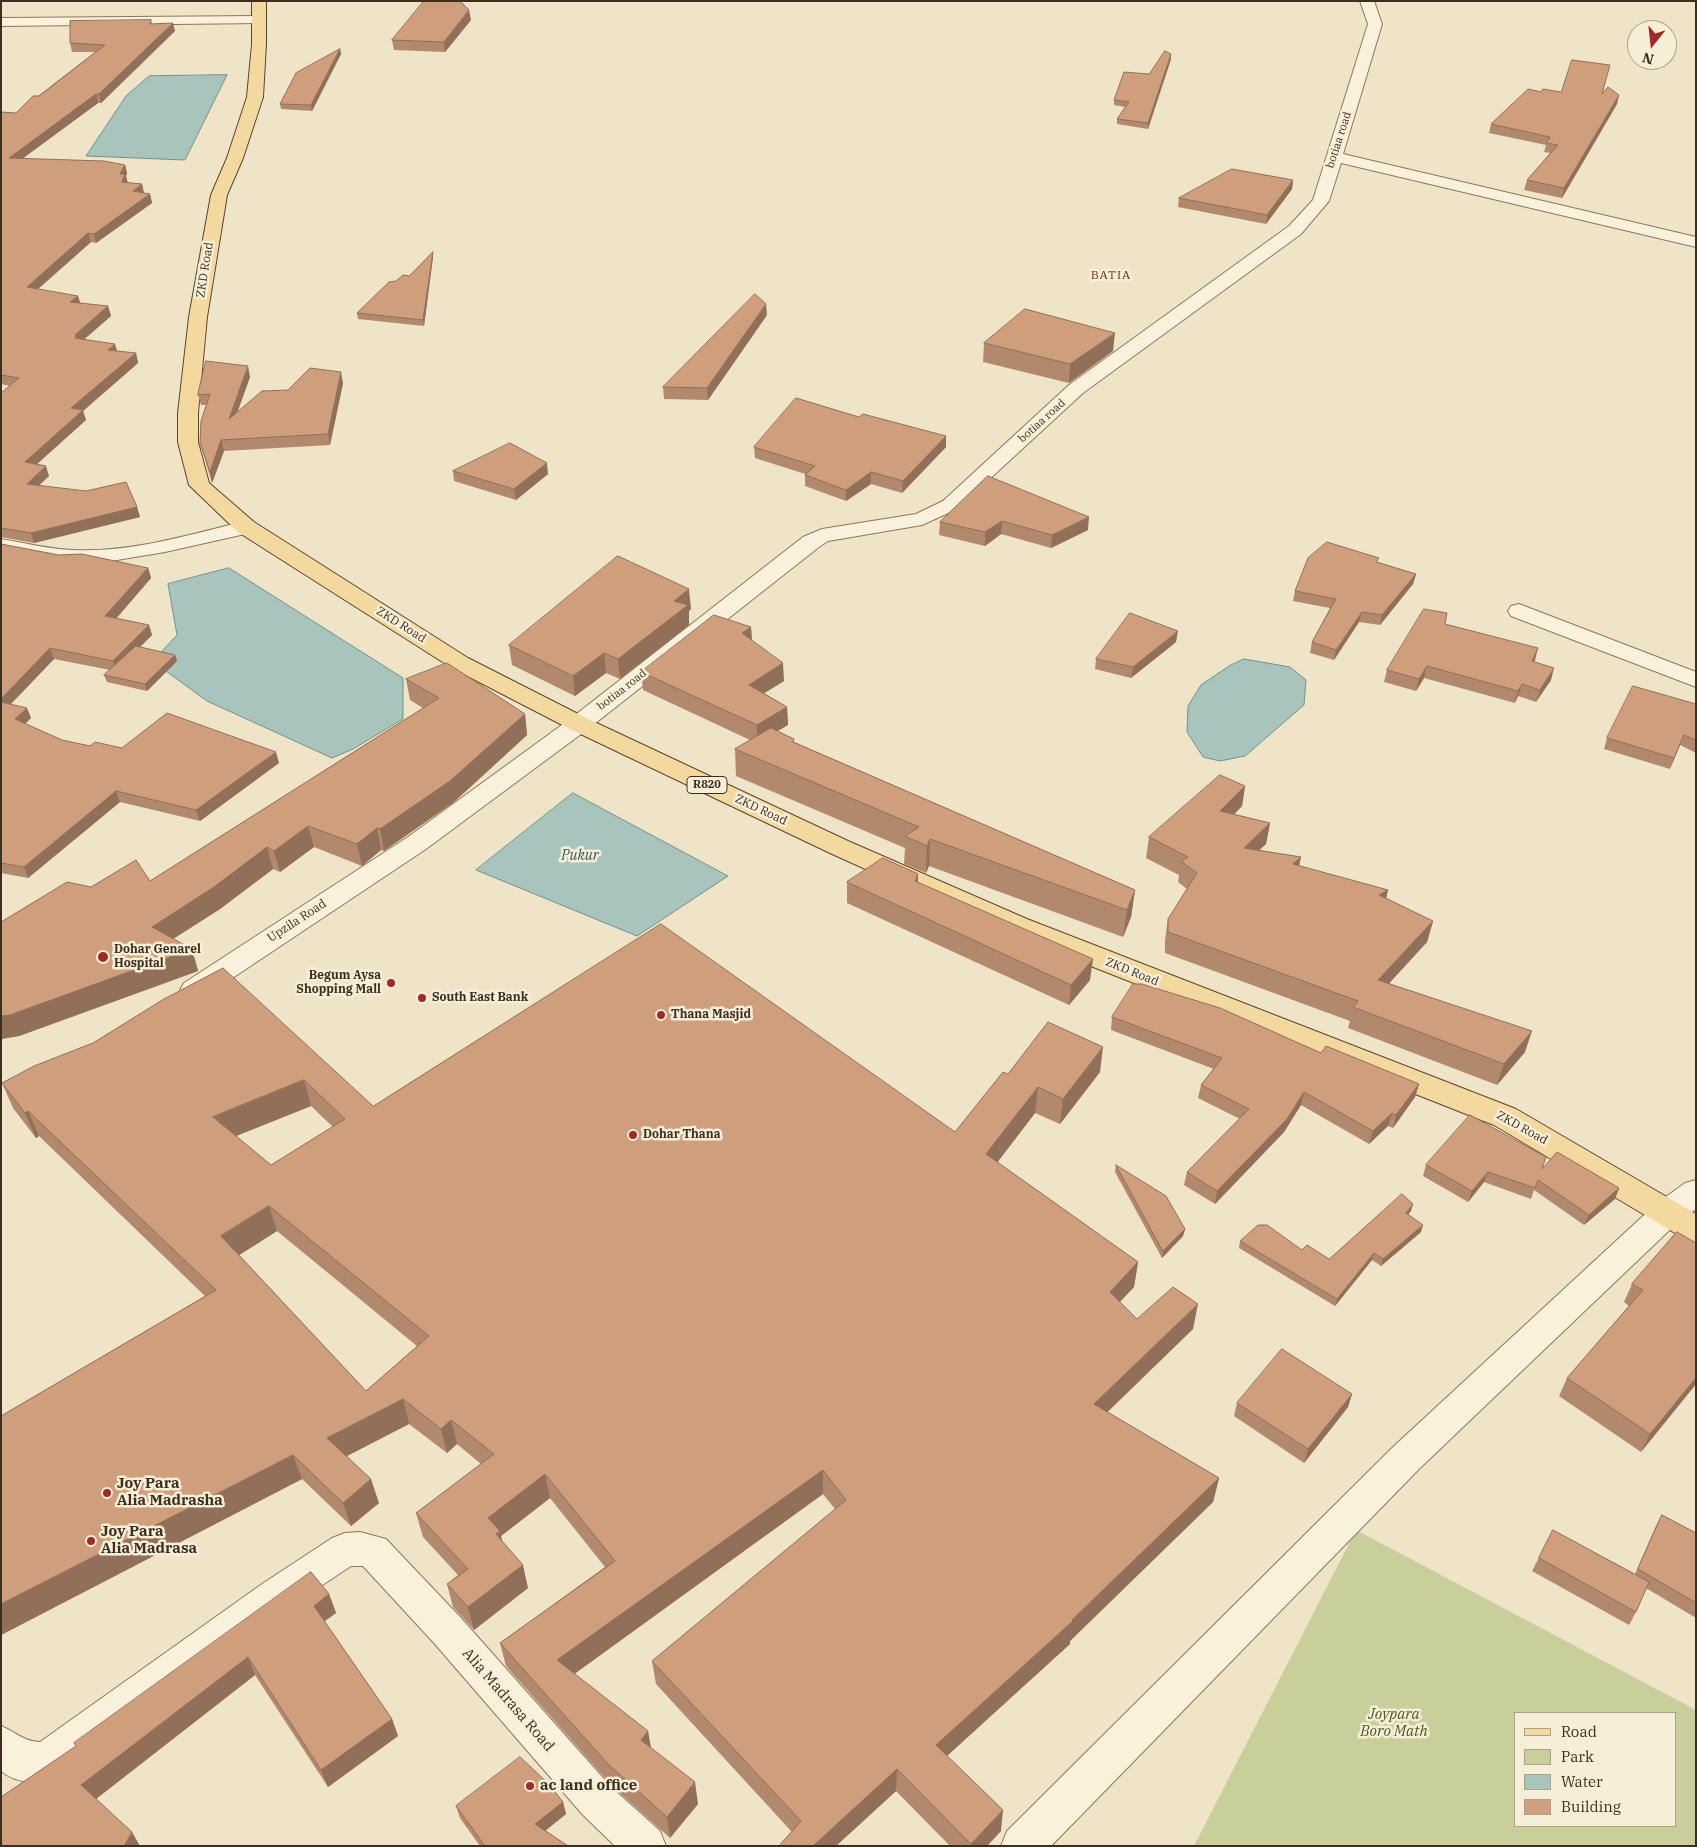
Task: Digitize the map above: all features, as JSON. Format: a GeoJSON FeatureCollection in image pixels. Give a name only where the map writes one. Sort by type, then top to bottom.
{"type":"FeatureCollection","features":[{"type":"Feature","properties":{"kind":"main road","name":"ZKD Road"},"geometry":{"type":"LineString","coordinates":[[258,11],[259,44],[255,98],[217,204],[198,317],[188,412],[188,442],[199,485],[246,528],[460,662],[578,724],[839,847],[1017,926],[1505,1117],[1682,1222]]}},
{"type":"Feature","properties":{"kind":"street","name":"botiaa road"},"geometry":{"type":"LineString","coordinates":[[578,724],[811,542],[822,536],[922,519],[950,505],[1076,389],[1295,230],[1321,201],[1333,156],[1375,24],[1367,1]]}},
{"type":"Feature","properties":{"kind":"street"},"geometry":{"type":"LineString","coordinates":[[1,22],[258,11]]}},
{"type":"Feature","properties":{"kind":"street"},"geometry":{"type":"LineString","coordinates":[[1333,156],[1696,242]]}},
{"type":"Feature","properties":{"kind":"street"},"geometry":{"type":"LineString","coordinates":[[1,545],[60,556],[84,557],[148,550],[246,528]]}},
{"type":"Feature","properties":{"kind":"street"},"geometry":{"type":"LineString","coordinates":[[1519,611],[1696,680]]}},
{"type":"Feature","properties":{"kind":"street","name":"Upzila Road"},"geometry":{"type":"LineString","coordinates":[[173,1005],[243,956],[417,843],[578,724]]}},
{"type":"Feature","properties":{"kind":"street"},"geometry":{"type":"LineString","coordinates":[[1022,1846],[1406,1458],[1682,1222],[1696,1192]]}},
{"type":"Feature","properties":{"kind":"street","name":"Alia Madrasa Road"},"geometry":{"type":"LineString","coordinates":[[1,1746],[20,1761],[46,1762],[275,1596],[345,1550],[360,1549],[373,1551],[447,1630],[597,1801],[645,1846]]}},
{"type":"Feature","properties":{"kind":"green space","name":"Joypara Boro Math"},"geometry":{"type":"Polygon","coordinates":[[[1356,1530],[1696,1710],[1696,1846],[1194,1846],[1356,1530]]]}},
{"type":"Feature","properties":{"kind":"water"},"geometry":{"type":"Polygon","coordinates":[[[227,75],[185,160],[86,156],[126,96],[149,76],[227,75]]]}},
{"type":"Feature","properties":{"kind":"water"},"geometry":{"type":"Polygon","coordinates":[[[229,568],[403,678],[403,719],[353,749],[332,758],[207,701],[163,669],[162,651],[177,635],[168,584],[229,568]]]}},
{"type":"Feature","properties":{"kind":"water"},"geometry":{"type":"Polygon","coordinates":[[[1244,659],[1290,667],[1306,680],[1304,705],[1245,756],[1220,761],[1203,757],[1187,732],[1188,706],[1201,685],[1229,666],[1244,659]]]}},
{"type":"Feature","properties":{"kind":"water","name":"Pukur"},"geometry":{"type":"Polygon","coordinates":[[[573,793],[728,876],[637,936],[476,870],[573,793]]]}},
{"type":"Feature","properties":{"kind":"building"},"geometry":{"type":"Polygon","coordinates":[[[424,1],[460,1],[469,10],[444,42],[392,40],[424,1]]]}},
{"type":"Feature","properties":{"kind":"building"},"geometry":{"type":"Polygon","coordinates":[[[151,20],[150,24],[173,23],[99,94],[96,94],[9,158],[104,161],[125,165],[120,174],[125,174],[122,182],[142,184],[133,191],[150,194],[94,234],[88,233],[27,287],[78,296],[70,302],[108,306],[75,335],[77,335],[75,338],[115,344],[108,350],[136,353],[71,408],[83,410],[25,462],[46,466],[27,484],[86,491],[126,482],[137,507],[31,533],[1,528],[1,393],[19,378],[1,375],[1,112],[16,113],[33,96],[39,96],[105,45],[70,43],[70,21],[151,20]]]}},
{"type":"Feature","properties":{"kind":"building"},"geometry":{"type":"Polygon","coordinates":[[[340,49],[311,105],[280,104],[296,73],[340,49]]]}},
{"type":"Feature","properties":{"kind":"building"},"geometry":{"type":"Polygon","coordinates":[[[1165,51],[1171,54],[1148,123],[1117,119],[1129,102],[1114,100],[1124,72],[1149,74],[1165,51]]]}},
{"type":"Feature","properties":{"kind":"building"},"geometry":{"type":"Polygon","coordinates":[[[1572,60],[1610,65],[1602,94],[1608,87],[1619,95],[1564,188],[1527,180],[1558,145],[1546,143],[1550,137],[1491,124],[1528,89],[1541,92],[1543,89],[1561,92],[1572,60]]]}},
{"type":"Feature","properties":{"kind":"building"},"geometry":{"type":"Polygon","coordinates":[[[1232,169],[1293,180],[1267,215],[1179,198],[1232,169]]]}},
{"type":"Feature","properties":{"kind":"building"},"geometry":{"type":"Polygon","coordinates":[[[433,252],[423,320],[357,313],[389,282],[396,281],[403,275],[409,276],[433,252]]]}},
{"type":"Feature","properties":{"kind":"building"},"geometry":{"type":"Polygon","coordinates":[[[755,294],[766,304],[707,388],[663,387],[755,294]]]}},
{"type":"Feature","properties":{"kind":"building"},"geometry":{"type":"Polygon","coordinates":[[[1025,309],[1115,333],[1070,364],[984,343],[1025,309]]]}},
{"type":"Feature","properties":{"kind":"building"},"geometry":{"type":"Polygon","coordinates":[[[206,361],[248,366],[229,419],[262,391],[288,390],[310,368],[341,372],[328,434],[221,440],[210,472],[200,443],[201,421],[210,394],[198,395],[206,361]]]}},
{"type":"Feature","properties":{"kind":"building"},"geometry":{"type":"Polygon","coordinates":[[[796,398],[859,417],[863,414],[946,436],[903,481],[871,472],[846,490],[805,475],[815,466],[754,447],[796,398]]]}},
{"type":"Feature","properties":{"kind":"building"},"geometry":{"type":"Polygon","coordinates":[[[510,443],[547,463],[514,489],[453,471],[510,443]]]}},
{"type":"Feature","properties":{"kind":"building"},"geometry":{"type":"Polygon","coordinates":[[[988,476],[1089,517],[1052,535],[1002,521],[985,532],[940,522],[988,476]]]}},
{"type":"Feature","properties":{"kind":"building"},"geometry":{"type":"Polygon","coordinates":[[[1327,542],[1379,558],[1376,562],[1416,574],[1382,615],[1362,612],[1336,650],[1312,642],[1336,599],[1295,591],[1308,558],[1327,542]]]}},
{"type":"Feature","properties":{"kind":"building"},"geometry":{"type":"Polygon","coordinates":[[[1,544],[59,555],[82,554],[148,568],[105,616],[149,625],[113,661],[50,648],[1,699],[1,544]]]}},
{"type":"Feature","properties":{"kind":"building"},"geometry":{"type":"Polygon","coordinates":[[[618,556],[689,589],[674,601],[688,605],[618,659],[604,653],[573,676],[509,645],[618,556]]]}},
{"type":"Feature","properties":{"kind":"building"},"geometry":{"type":"Polygon","coordinates":[[[1424,609],[1447,613],[1445,624],[1538,648],[1532,661],[1554,668],[1540,690],[1522,684],[1518,691],[1427,666],[1419,679],[1387,670],[1424,609]]]}},
{"type":"Feature","properties":{"kind":"building"},"geometry":{"type":"Polygon","coordinates":[[[1130,613],[1178,631],[1133,667],[1096,659],[1130,613]]]}},
{"type":"Feature","properties":{"kind":"building"},"geometry":{"type":"Polygon","coordinates":[[[714,615],[751,627],[742,633],[783,663],[749,685],[787,707],[757,725],[641,672],[714,615]]]}},
{"type":"Feature","properties":{"kind":"building"},"geometry":{"type":"Polygon","coordinates":[[[136,646],[175,655],[145,684],[104,675],[136,646]]]}},
{"type":"Feature","properties":{"kind":"building"},"geometry":{"type":"Polygon","coordinates":[[[447,663],[525,714],[450,781],[380,829],[377,828],[357,844],[308,826],[274,851],[267,847],[214,887],[152,927],[192,949],[10,1015],[1,1016],[1,922],[67,882],[91,887],[136,860],[150,881],[439,698],[406,679],[447,663]]]}},
{"type":"Feature","properties":{"kind":"building"},"geometry":{"type":"Polygon","coordinates":[[[1633,686],[1696,704],[1696,740],[1684,735],[1674,758],[1607,738],[1633,686]]]}},
{"type":"Feature","properties":{"kind":"building"},"geometry":{"type":"Polygon","coordinates":[[[1,702],[27,708],[15,719],[62,740],[90,746],[95,742],[122,748],[167,713],[276,752],[196,810],[116,791],[24,867],[1,863],[1,702]]]}},
{"type":"Feature","properties":{"kind":"building"},"geometry":{"type":"Polygon","coordinates":[[[771,728],[794,739],[793,742],[1135,890],[1127,910],[930,839],[927,846],[905,836],[919,827],[735,749],[771,728]]]}},
{"type":"Feature","properties":{"kind":"building"},"geometry":{"type":"Polygon","coordinates":[[[1220,775],[1245,786],[1220,811],[1270,823],[1244,848],[1301,857],[1293,864],[1388,890],[1379,895],[1433,921],[1378,980],[1532,1031],[1504,1064],[1353,1007],[1358,1001],[1168,932],[1168,919],[1197,873],[1181,861],[1188,857],[1149,837],[1220,775]]]}},
{"type":"Feature","properties":{"kind":"building"},"geometry":{"type":"Polygon","coordinates":[[[883,858],[918,874],[915,881],[1093,959],[1071,985],[847,882],[883,858]]]}},
{"type":"Feature","properties":{"kind":"building"},"geometry":{"type":"Polygon","coordinates":[[[661,924],[955,1132],[1003,1072],[1008,1074],[1048,1022],[1103,1047],[1063,1099],[1038,1087],[986,1154],[1138,1262],[1110,1292],[1137,1319],[1173,1287],[1198,1304],[1094,1404],[1219,1478],[1073,1621],[936,1745],[1003,1810],[971,1844],[897,1769],[813,1846],[779,1846],[801,1821],[652,1661],[846,1500],[823,1470],[557,1660],[648,1731],[641,1740],[695,1782],[667,1817],[608,1764],[500,1643],[615,1561],[545,1474],[488,1518],[500,1531],[496,1534],[523,1565],[468,1607],[447,1584],[468,1569],[416,1513],[494,1454],[451,1420],[441,1429],[403,1399],[327,1438],[371,1479],[343,1503],[293,1455],[1,1604],[1,1416],[216,1290],[28,1111],[25,1113],[2,1083],[34,1066],[93,1043],[164,999],[223,968],[373,1106],[661,924]],[[304,1080],[213,1117],[271,1165],[345,1119],[304,1080]],[[269,1206],[221,1236],[366,1391],[429,1336],[269,1206]]]}},
{"type":"Feature","properties":{"kind":"building"},"geometry":{"type":"Polygon","coordinates":[[[1133,984],[1142,984],[1220,1008],[1321,1053],[1326,1046],[1419,1084],[1396,1115],[1392,1113],[1373,1131],[1304,1092],[1287,1119],[1217,1191],[1187,1172],[1249,1109],[1201,1085],[1222,1058],[1112,1017],[1133,984]]]}},
{"type":"Feature","properties":{"kind":"building"},"geometry":{"type":"Polygon","coordinates":[[[1470,1115],[1546,1157],[1542,1169],[1557,1152],[1619,1188],[1589,1215],[1538,1180],[1535,1188],[1488,1172],[1472,1191],[1426,1165],[1470,1115]]]}},
{"type":"Feature","properties":{"kind":"building"},"geometry":{"type":"Polygon","coordinates":[[[1116,1165],[1166,1196],[1185,1229],[1163,1251],[1116,1165]]]}},
{"type":"Feature","properties":{"kind":"building"},"geometry":{"type":"Polygon","coordinates":[[[1402,1194],[1413,1204],[1406,1213],[1423,1225],[1383,1259],[1374,1253],[1337,1299],[1240,1241],[1258,1225],[1267,1225],[1302,1250],[1307,1245],[1329,1259],[1402,1194]]]}},
{"type":"Feature","properties":{"kind":"building"},"geometry":{"type":"Polygon","coordinates":[[[1677,1232],[1696,1243],[1696,1378],[1650,1434],[1567,1378],[1643,1290],[1632,1284],[1677,1232]]]}},
{"type":"Feature","properties":{"kind":"building"},"geometry":{"type":"Polygon","coordinates":[[[1282,1349],[1352,1394],[1308,1449],[1237,1403],[1282,1349]]]}},
{"type":"Feature","properties":{"kind":"building"},"geometry":{"type":"Polygon","coordinates":[[[1662,1515],[1696,1533],[1696,1603],[1638,1569],[1662,1515]]]}},
{"type":"Feature","properties":{"kind":"building"},"geometry":{"type":"Polygon","coordinates":[[[1553,1530],[1649,1582],[1636,1612],[1539,1558],[1553,1530]]]}},
{"type":"Feature","properties":{"kind":"building"},"geometry":{"type":"Polygon","coordinates":[[[311,1572],[329,1594],[314,1606],[392,1719],[321,1770],[248,1657],[81,1785],[132,1832],[124,1846],[1,1846],[1,1797],[76,1746],[74,1743],[311,1572]]]}},
{"type":"Feature","properties":{"kind":"building"},"geometry":{"type":"Polygon","coordinates":[[[520,1757],[549,1784],[563,1802],[535,1824],[568,1846],[485,1846],[456,1806],[520,1757]]]}},
{"type":"Feature","properties":{"kind":"place","name":"Dohar Genarel Hospital"},"geometry":{"type":"Point","coordinates":[103,957]}},
{"type":"Feature","properties":{"kind":"place","name":"Begum Aysa Shopping Mall"},"geometry":{"type":"Point","coordinates":[391,983]}},
{"type":"Feature","properties":{"kind":"place","name":"South East Bank"},"geometry":{"type":"Point","coordinates":[422,998]}},
{"type":"Feature","properties":{"kind":"place","name":"Thana Masjid"},"geometry":{"type":"Point","coordinates":[661,1015]}},
{"type":"Feature","properties":{"kind":"place","name":"Dohar Thana"},"geometry":{"type":"Point","coordinates":[633,1135]}},
{"type":"Feature","properties":{"kind":"place","name":"Joy Para Alia Madrasha"},"geometry":{"type":"Point","coordinates":[107,1493]}},
{"type":"Feature","properties":{"kind":"place","name":"Joy Para Alia Madrasa"},"geometry":{"type":"Point","coordinates":[91,1541]}},
{"type":"Feature","properties":{"kind":"place","name":"ac land office"},"geometry":{"type":"Point","coordinates":[530,1786]}},
{"type":"Feature","properties":{"kind":"district","name":"BATIA"},"geometry":{"type":"Point","coordinates":[1111,276]}}]}
